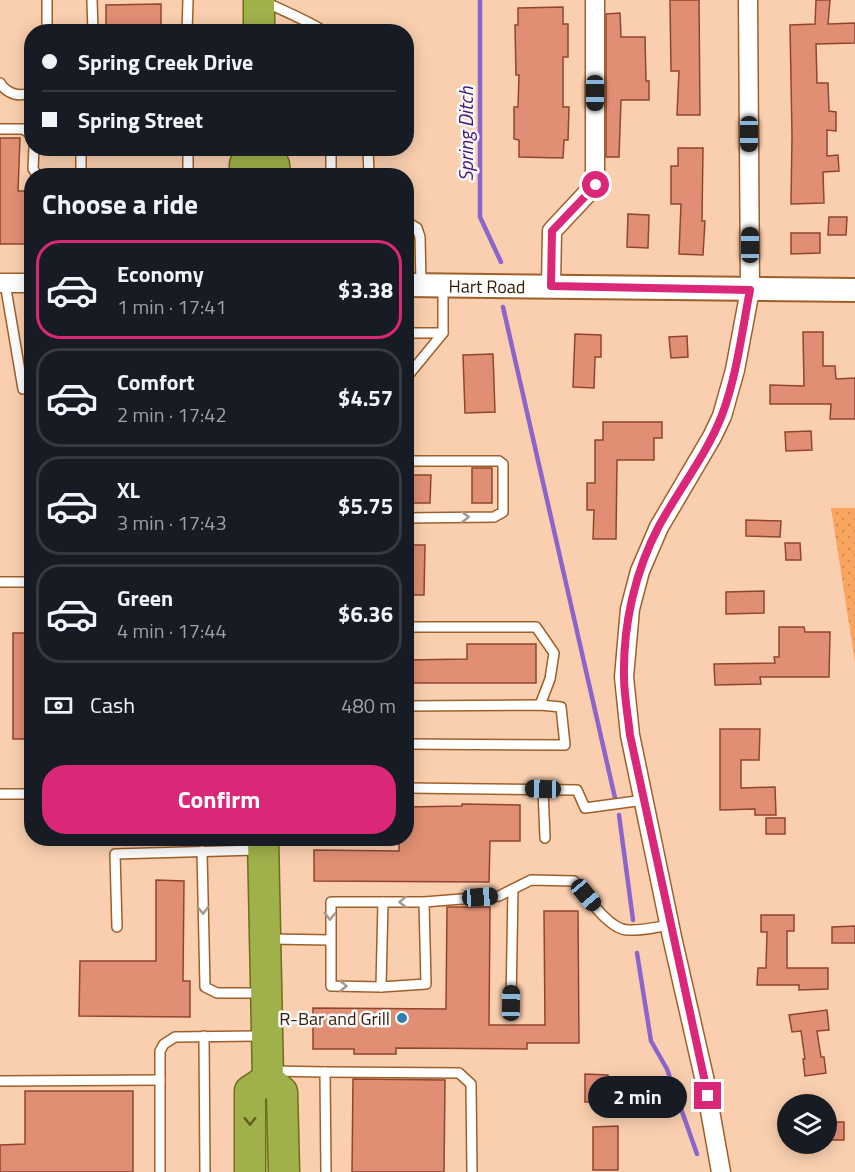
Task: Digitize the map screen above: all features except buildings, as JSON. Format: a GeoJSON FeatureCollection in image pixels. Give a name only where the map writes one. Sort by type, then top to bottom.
{"type":"FeatureCollection","features":[{"type":"Feature","properties":{"kind":"highway"},"geometry":{"type":"LineString","coordinates":[[259,24],[260,0]]}},
{"type":"Feature","properties":{"kind":"highway"},"geometry":{"type":"LineString","coordinates":[[263,846],[268,1075],[282,1092],[284,1172]]}},
{"type":"Feature","properties":{"kind":"highway"},"geometry":{"type":"LineString","coordinates":[[250,1172],[250,1091],[268,1075]]}},
{"type":"Feature","properties":{"kind":"street"},"geometry":{"type":"LineString","coordinates":[[551,286],[552,231],[596,185],[595,0]]}},
{"type":"Feature","properties":{"kind":"street"},"geometry":{"type":"LineString","coordinates":[[721,1172],[704,1077],[630,735],[624,677],[630,609],[640,571],[659,527],[722,416],[735,370],[750,290],[748,0]]}},
{"type":"Feature","properties":{"kind":"street"},"geometry":{"type":"LineString","coordinates":[[2,283],[24,283]]}},
{"type":"Feature","properties":{"kind":"street","name":"Hart Road"},"geometry":{"type":"LineString","coordinates":[[423,285],[855,290]]}},
{"type":"Feature","properties":{"kind":"lane"},"geometry":{"type":"LineString","coordinates":[[47,0],[47,24]]}},
{"type":"Feature","properties":{"kind":"lane"},"geometry":{"type":"LineString","coordinates":[[92,0],[93,24]]}},
{"type":"Feature","properties":{"kind":"lane"},"geometry":{"type":"LineString","coordinates":[[187,24],[188,0]]}},
{"type":"Feature","properties":{"kind":"lane"},"geometry":{"type":"LineString","coordinates":[[260,0],[313,24]]}},
{"type":"Feature","properties":{"kind":"lane"},"geometry":{"type":"LineString","coordinates":[[0,84],[10,93],[24,95]]}},
{"type":"Feature","properties":{"kind":"lane"},"geometry":{"type":"LineString","coordinates":[[0,129],[24,130]]}},
{"type":"Feature","properties":{"kind":"lane"},"geometry":{"type":"LineString","coordinates":[[414,226],[420,237],[423,285],[443,333]]}},
{"type":"Feature","properties":{"kind":"lane"},"geometry":{"type":"LineString","coordinates":[[2,283],[24,389]]}},
{"type":"Feature","properties":{"kind":"lane"},"geometry":{"type":"LineString","coordinates":[[414,333],[443,333]]}},
{"type":"Feature","properties":{"kind":"lane"},"geometry":{"type":"LineString","coordinates":[[414,368],[443,333]]}},
{"type":"Feature","properties":{"kind":"lane"},"geometry":{"type":"LineString","coordinates":[[414,461],[499,461],[503,464],[503,512],[494,517],[414,518]]}},
{"type":"Feature","properties":{"kind":"lane"},"geometry":{"type":"LineString","coordinates":[[0,582],[24,582]]}},
{"type":"Feature","properties":{"kind":"lane"},"geometry":{"type":"LineString","coordinates":[[414,627],[536,627],[554,653],[550,679],[540,705]]}},
{"type":"Feature","properties":{"kind":"lane"},"geometry":{"type":"LineString","coordinates":[[414,706],[540,705],[561,707],[565,745],[414,744]]}},
{"type":"Feature","properties":{"kind":"lane"},"geometry":{"type":"LineString","coordinates":[[414,788],[576,789],[585,808],[644,800]]}},
{"type":"Feature","properties":{"kind":"lane"},"geometry":{"type":"LineString","coordinates":[[543,789],[545,838]]}},
{"type":"Feature","properties":{"kind":"lane"},"geometry":{"type":"LineString","coordinates":[[0,794],[24,794]]}},
{"type":"Feature","properties":{"kind":"lane"},"geometry":{"type":"LineString","coordinates":[[117,927],[115,854],[202,851],[246,846]]}},
{"type":"Feature","properties":{"kind":"lane"},"geometry":{"type":"LineString","coordinates":[[202,851],[205,987],[218,993],[266,993]]}},
{"type":"Feature","properties":{"kind":"lane"},"geometry":{"type":"LineString","coordinates":[[424,902],[426,984],[381,987],[331,986],[331,902],[424,902],[499,896],[531,880],[574,881],[610,923],[618,928],[627,930],[670,926]]}},
{"type":"Feature","properties":{"kind":"lane"},"geometry":{"type":"LineString","coordinates":[[511,1003],[513,889]]}},
{"type":"Feature","properties":{"kind":"lane"},"geometry":{"type":"LineString","coordinates":[[381,987],[382,902]]}},
{"type":"Feature","properties":{"kind":"lane"},"geometry":{"type":"LineString","coordinates":[[265,939],[330,940]]}},
{"type":"Feature","properties":{"kind":"lane"},"geometry":{"type":"LineString","coordinates":[[204,1036],[205,1172]]}},
{"type":"Feature","properties":{"kind":"lane"},"geometry":{"type":"LineString","coordinates":[[160,1172],[160,1052],[164,1044],[175,1037],[267,1036]]}},
{"type":"Feature","properties":{"kind":"lane"},"geometry":{"type":"LineString","coordinates":[[268,1075],[325,1072],[459,1073],[471,1084],[472,1172]]}},
{"type":"Feature","properties":{"kind":"lane"},"geometry":{"type":"LineString","coordinates":[[325,1072],[326,1172]]}},
{"type":"Feature","properties":{"kind":"lane"},"geometry":{"type":"LineString","coordinates":[[0,1081],[160,1080]]}},
{"type":"Feature","properties":{"kind":"shaded area"},"geometry":{"type":"Polygon","coordinates":[[[831,508],[855,508],[855,662],[831,508]]]}},
{"type":"Feature","properties":{"kind":"waterway","name":"Spring Ditch"},"geometry":{"type":"LineString","coordinates":[[480,0],[480,217],[501,262]]}},
{"type":"Feature","properties":{"kind":"waterway"},"geometry":{"type":"LineString","coordinates":[[503,307],[615,798]]}},
{"type":"Feature","properties":{"kind":"waterway"},"geometry":{"type":"LineString","coordinates":[[619,815],[633,920]]}},
{"type":"Feature","properties":{"kind":"waterway"},"geometry":{"type":"LineString","coordinates":[[637,953],[651,1041],[667,1069],[697,1154]]}},
{"type":"Feature","properties":{"kind":"place","name":"R-Bar and Grill"},"geometry":{"type":"Point","coordinates":[402,1018]}},
{"type":"Feature","properties":{"kind":"route"},"geometry":{"type":"LineString","coordinates":[[596,185],[552,231],[551,286],[750,290],[735,370],[722,416],[659,527],[640,571],[630,609],[624,677],[630,735],[708,1096]]}}]}
